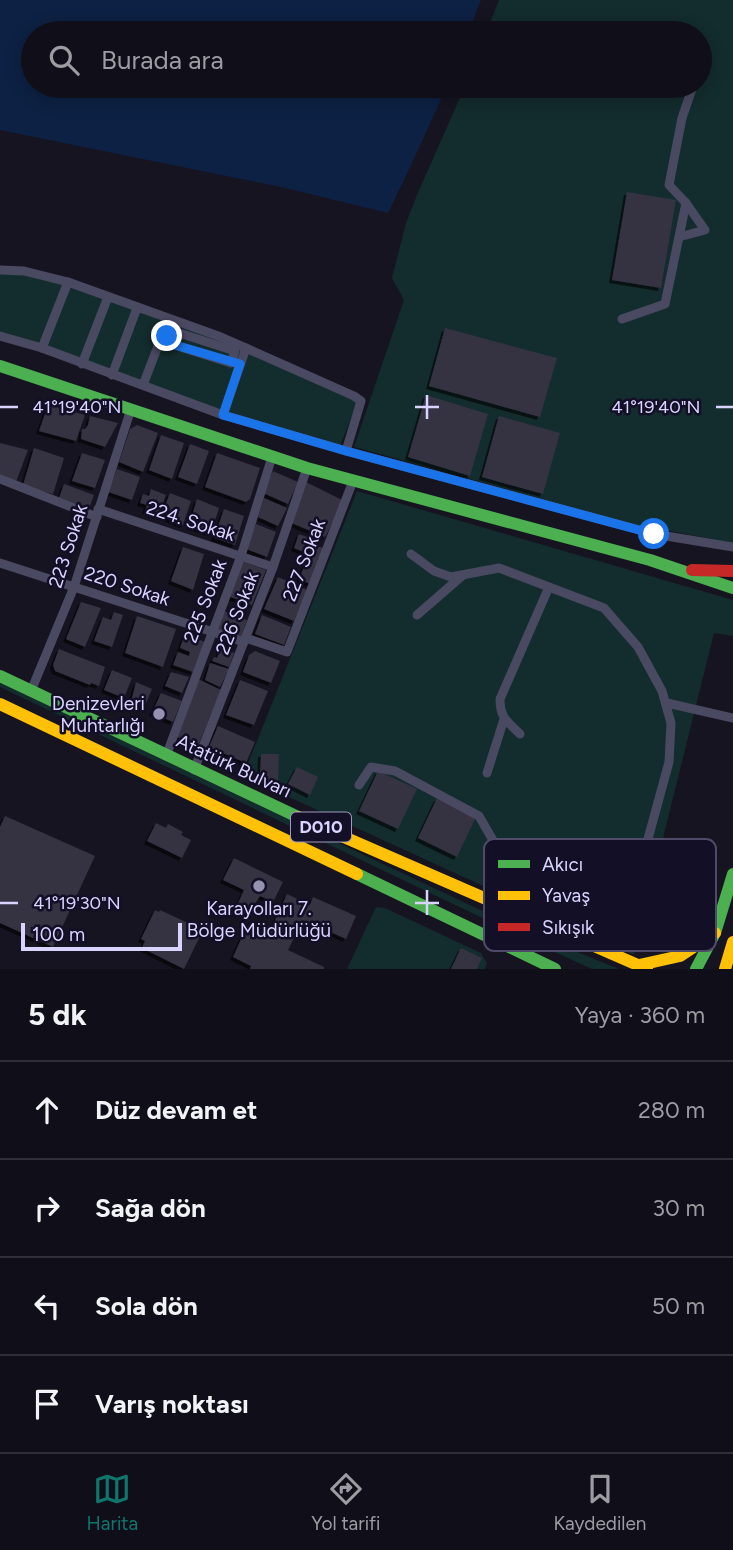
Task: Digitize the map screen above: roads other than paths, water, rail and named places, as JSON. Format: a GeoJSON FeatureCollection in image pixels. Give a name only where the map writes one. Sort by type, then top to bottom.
{"type":"FeatureCollection","features":[{"type":"Feature","properties":{"kind":"main road"},"geometry":{"type":"LineString","coordinates":[[0,366],[307,468],[681,569],[733,589]]}},
{"type":"Feature","properties":{"kind":"main road"},"geometry":{"type":"LineString","coordinates":[[681,569],[733,571]]}},
{"type":"Feature","properties":{"kind":"main road","name":"Atatürk Bulvarı"},"geometry":{"type":"LineString","coordinates":[[0,676],[194,770],[484,897]]}},
{"type":"Feature","properties":{"kind":"main road","name":"D010"},"geometry":{"type":"LineString","coordinates":[[0,704],[484,935]]}},
{"type":"Feature","properties":{"kind":"main road"},"geometry":{"type":"LineString","coordinates":[[716,930],[733,874]]}},
{"type":"Feature","properties":{"kind":"main road"},"geometry":{"type":"LineString","coordinates":[[725,969],[733,942]]}},
{"type":"Feature","properties":{"kind":"main road","name":"D010"},"geometry":{"type":"LineString","coordinates":[[517,951],[555,969]]}},
{"type":"Feature","properties":{"kind":"main road","name":"Atatürk Bulvarı"},"geometry":{"type":"LineString","coordinates":[[607,951],[643,967]]}},
{"type":"Feature","properties":{"kind":"main road"},"geometry":{"type":"LineString","coordinates":[[643,967],[670,962],[691,951]]}},
{"type":"Feature","properties":{"kind":"main road"},"geometry":{"type":"LineString","coordinates":[[696,969],[706,951]]}},
{"type":"Feature","properties":{"kind":"street"},"geometry":{"type":"LineString","coordinates":[[679,237],[705,230],[669,185],[682,118],[689,98]]}},
{"type":"Feature","properties":{"kind":"street"},"geometry":{"type":"LineString","coordinates":[[622,319],[665,304],[686,203]]}},
{"type":"Feature","properties":{"kind":"street"},"geometry":{"type":"LineString","coordinates":[[0,270],[24,271],[68,282],[246,348],[354,396],[360,401],[346,451]]}},
{"type":"Feature","properties":{"kind":"street"},"geometry":{"type":"LineString","coordinates":[[42,348],[68,282]]}},
{"type":"Feature","properties":{"kind":"street"},"geometry":{"type":"LineString","coordinates":[[82,364],[108,297]]}},
{"type":"Feature","properties":{"kind":"street"},"geometry":{"type":"LineString","coordinates":[[112,375],[137,308]]}},
{"type":"Feature","properties":{"kind":"street"},"geometry":{"type":"LineString","coordinates":[[142,385],[165,335],[167,320]]}},
{"type":"Feature","properties":{"kind":"street"},"geometry":{"type":"LineString","coordinates":[[165,335],[170,330],[235,351],[236,362],[223,415]]}},
{"type":"Feature","properties":{"kind":"street"},"geometry":{"type":"LineString","coordinates":[[0,336],[42,348],[223,415],[346,451],[654,534],[733,547]]}},
{"type":"Feature","properties":{"kind":"street"},"geometry":{"type":"LineString","coordinates":[[236,362],[246,348]]}},
{"type":"Feature","properties":{"kind":"street","name":"223 Sokak"},"geometry":{"type":"LineString","coordinates":[[31,691],[74,587],[131,409]]}},
{"type":"Feature","properties":{"kind":"street","name":"225 Sokak"},"geometry":{"type":"LineString","coordinates":[[166,756],[241,556],[271,457]]}},
{"type":"Feature","properties":{"kind":"street","name":"226 Sokak"},"geometry":{"type":"LineString","coordinates":[[194,770],[273,567],[307,468]]}},
{"type":"Feature","properties":{"kind":"street","name":"224. Sokak"},"geometry":{"type":"LineString","coordinates":[[0,479],[97,513],[273,567]]}},
{"type":"Feature","properties":{"kind":"street","name":"227 Sokak"},"geometry":{"type":"LineString","coordinates":[[287,652],[354,481]]}},
{"type":"Feature","properties":{"kind":"street"},"geometry":{"type":"LineString","coordinates":[[411,554],[434,571],[451,577],[499,568],[604,608],[638,647],[667,703],[671,723],[669,762],[648,839]]}},
{"type":"Feature","properties":{"kind":"street","name":"220 Sokak"},"geometry":{"type":"LineString","coordinates":[[0,562],[212,632],[287,652]]}},
{"type":"Feature","properties":{"kind":"street"},"geometry":{"type":"LineString","coordinates":[[417,615],[463,575]]}},
{"type":"Feature","properties":{"kind":"street"},"geometry":{"type":"LineString","coordinates":[[520,734],[504,719],[500,711],[500,699],[549,587]]}},
{"type":"Feature","properties":{"kind":"street"},"geometry":{"type":"LineString","coordinates":[[667,703],[733,718]]}},
{"type":"Feature","properties":{"kind":"street"},"geometry":{"type":"LineString","coordinates":[[487,773],[504,719]]}},
{"type":"Feature","properties":{"kind":"street"},"geometry":{"type":"LineString","coordinates":[[359,785],[371,767],[395,771],[479,816],[492,839]]}},
{"type":"Feature","properties":{"kind":"water"},"geometry":{"type":"Polygon","coordinates":[[[0,0],[481,0],[473,21],[21,21],[21,98],[442,98],[388,213],[281,187],[0,130],[0,0]]]}},
{"type":"Feature","properties":{"kind":"place","name":"Denizevleri Muhtarlığı"},"geometry":{"type":"Point","coordinates":[159,714]}},
{"type":"Feature","properties":{"kind":"place","name":"Karayolları 7. Bölge Müdürlüğü"},"geometry":{"type":"Point","coordinates":[259,886]}}]}
